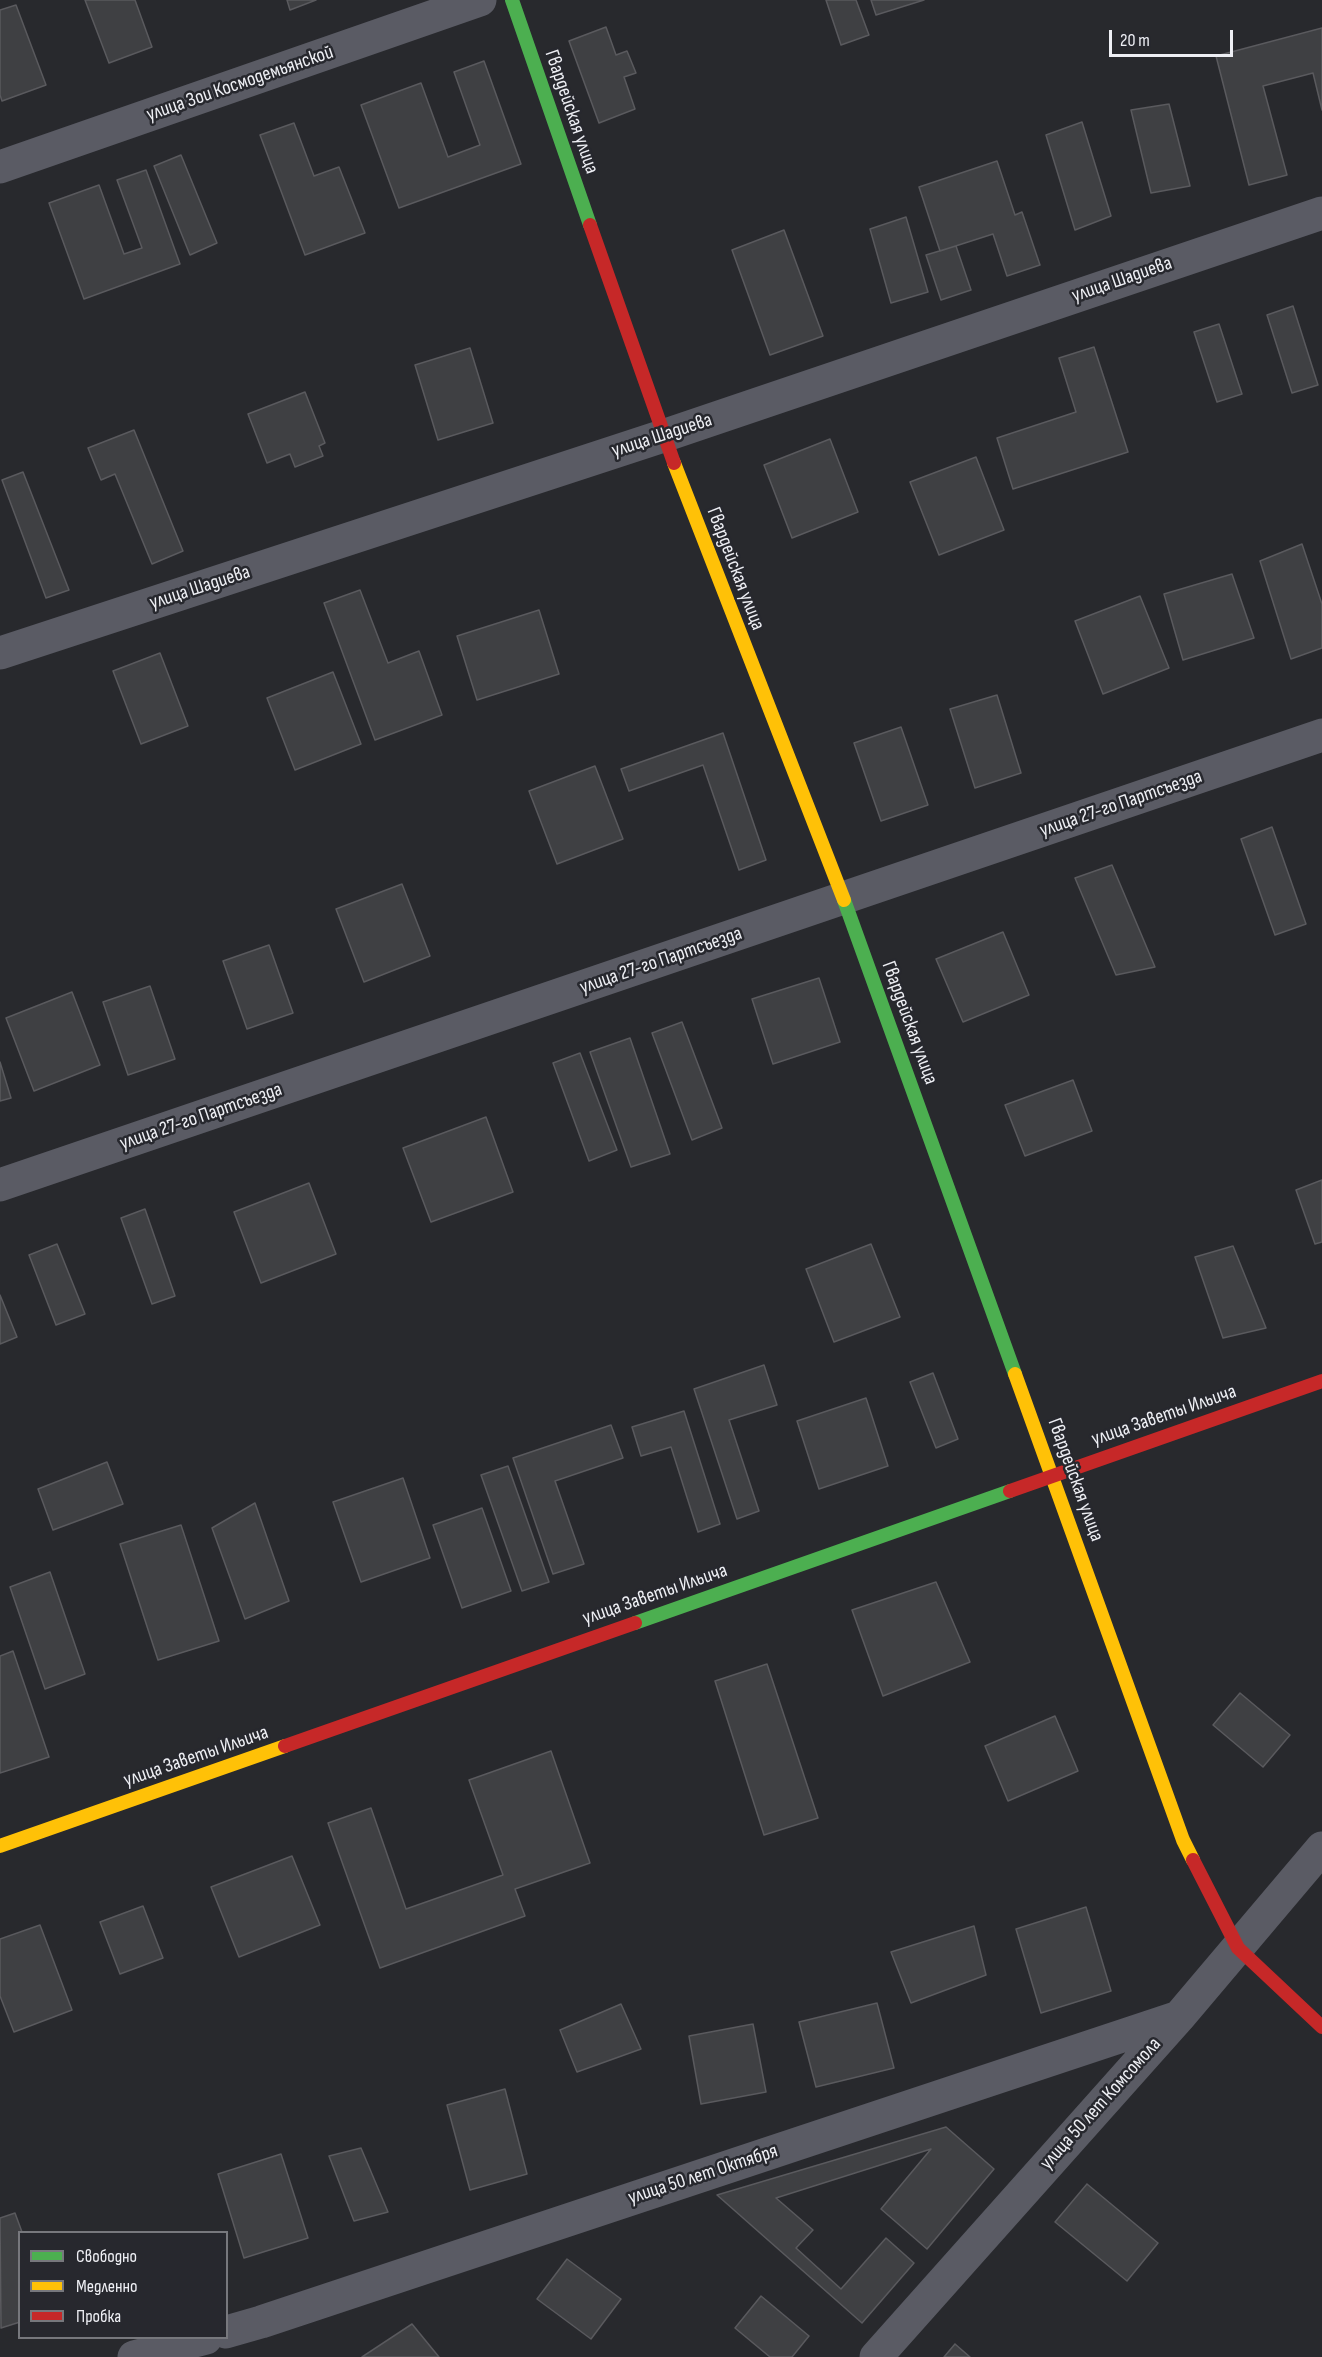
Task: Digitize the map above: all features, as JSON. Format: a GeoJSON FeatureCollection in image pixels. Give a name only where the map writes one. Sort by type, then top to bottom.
{"type":"FeatureCollection","features":[{"type":"Feature","properties":{"kind":"street","name":"улица Зои Космодемьянской"},"geometry":{"type":"LineString","coordinates":[[0,167],[480,0]]}},
{"type":"Feature","properties":{"kind":"street","name":"Гвардейская улица"},"geometry":{"type":"LineString","coordinates":[[512,0],[663,436],[843,899],[1183,1840],[1238,1948],[1322,2026]]}},
{"type":"Feature","properties":{"kind":"street","name":"улица Шадиева"},"geometry":{"type":"LineString","coordinates":[[0,653],[663,436],[1322,213]]}},
{"type":"Feature","properties":{"kind":"street","name":"улица 27-го Партсъезда"},"geometry":{"type":"LineString","coordinates":[[0,1185],[1322,735]]}},
{"type":"Feature","properties":{"kind":"street","name":"улица Заветы Ильича"},"geometry":{"type":"LineString","coordinates":[[0,1846],[1322,1381]]}},
{"type":"Feature","properties":{"kind":"street","name":"улица 50 лет Комсомола"},"geometry":{"type":"LineString","coordinates":[[876,2357],[1179,2017],[1322,1848]]}},
{"type":"Feature","properties":{"kind":"street","name":"улица 50 лет Октября"},"geometry":{"type":"LineString","coordinates":[[228,2331],[1179,2017]]}},
{"type":"Feature","properties":{"kind":"street"},"geometry":{"type":"LineString","coordinates":[[231,2357],[261,2322]]}},
{"type":"Feature","properties":{"kind":"street"},"geometry":{"type":"LineString","coordinates":[[134,2357],[199,2339]]}},
{"type":"Feature","properties":{"kind":"building"},"geometry":{"type":"Polygon","coordinates":[[[85,0],[135,0],[152,47],[109,63],[85,0]]]}},
{"type":"Feature","properties":{"kind":"building"},"geometry":{"type":"Polygon","coordinates":[[[287,0],[316,0],[290,10],[287,0]]]}},
{"type":"Feature","properties":{"kind":"building"},"geometry":{"type":"Polygon","coordinates":[[[826,0],[856,0],[869,35],[841,45],[826,0]]]}},
{"type":"Feature","properties":{"kind":"building"},"geometry":{"type":"Polygon","coordinates":[[[871,0],[924,0],[876,15],[871,0]]]}},
{"type":"Feature","properties":{"kind":"building"},"geometry":{"type":"Polygon","coordinates":[[[16,5],[46,85],[2,101],[0,95],[0,10],[16,5]]]}},
{"type":"Feature","properties":{"kind":"building"},"geometry":{"type":"Polygon","coordinates":[[[606,27],[616,55],[627,51],[636,73],[624,77],[635,109],[599,123],[569,41],[606,27]]]}},
{"type":"Feature","properties":{"kind":"building"},"geometry":{"type":"Polygon","coordinates":[[[1322,28],[1322,110],[1313,73],[1263,86],[1287,175],[1249,185],[1216,56],[1322,28]]]}},
{"type":"Feature","properties":{"kind":"building"},"geometry":{"type":"Polygon","coordinates":[[[484,61],[521,164],[399,208],[361,105],[421,83],[448,157],[480,145],[454,72],[484,61]]]}},
{"type":"Feature","properties":{"kind":"building"},"geometry":{"type":"Polygon","coordinates":[[[1169,104],[1190,186],[1151,193],[1131,110],[1169,104]]]}},
{"type":"Feature","properties":{"kind":"building"},"geometry":{"type":"Polygon","coordinates":[[[1082,122],[1111,216],[1075,230],[1046,135],[1082,122]]]}},
{"type":"Feature","properties":{"kind":"building"},"geometry":{"type":"Polygon","coordinates":[[[294,123],[314,176],[339,167],[365,233],[305,255],[260,135],[294,123]]]}},
{"type":"Feature","properties":{"kind":"building"},"geometry":{"type":"Polygon","coordinates":[[[181,155],[217,243],[190,255],[154,166],[181,155]]]}},
{"type":"Feature","properties":{"kind":"building"},"geometry":{"type":"Polygon","coordinates":[[[997,161],[1015,215],[1022,212],[1040,265],[1007,276],[993,234],[940,251],[919,187],[997,161]]]}},
{"type":"Feature","properties":{"kind":"building"},"geometry":{"type":"Polygon","coordinates":[[[146,170],[180,264],[84,299],[49,203],[99,185],[124,254],[142,248],[117,180],[146,170]]]}},
{"type":"Feature","properties":{"kind":"building"},"geometry":{"type":"Polygon","coordinates":[[[906,217],[928,292],[891,303],[870,229],[906,217]]]}},
{"type":"Feature","properties":{"kind":"building"},"geometry":{"type":"Polygon","coordinates":[[[784,230],[823,336],[770,355],[732,250],[784,230]]]}},
{"type":"Feature","properties":{"kind":"building"},"geometry":{"type":"Polygon","coordinates":[[[956,246],[971,290],[941,300],[926,255],[956,246]]]}},
{"type":"Feature","properties":{"kind":"building"},"geometry":{"type":"Polygon","coordinates":[[[1293,306],[1318,385],[1292,393],[1267,315],[1293,306]]]}},
{"type":"Feature","properties":{"kind":"building"},"geometry":{"type":"Polygon","coordinates":[[[1219,324],[1242,394],[1217,402],[1194,332],[1219,324]]]}},
{"type":"Feature","properties":{"kind":"building"},"geometry":{"type":"Polygon","coordinates":[[[1094,347],[1128,452],[1013,489],[997,438],[1076,412],[1059,358],[1094,347]]]}},
{"type":"Feature","properties":{"kind":"building"},"geometry":{"type":"Polygon","coordinates":[[[470,348],[493,423],[438,440],[415,365],[470,348]]]}},
{"type":"Feature","properties":{"kind":"building"},"geometry":{"type":"Polygon","coordinates":[[[305,392],[325,443],[319,446],[323,456],[295,467],[290,454],[267,463],[248,414],[305,392]]]}},
{"type":"Feature","properties":{"kind":"building"},"geometry":{"type":"Polygon","coordinates":[[[134,430],[183,551],[152,564],[115,474],[101,480],[88,448],[134,430]]]}},
{"type":"Feature","properties":{"kind":"building"},"geometry":{"type":"Polygon","coordinates":[[[830,439],[858,512],[792,538],[764,465],[830,439]]]}},
{"type":"Feature","properties":{"kind":"building"},"geometry":{"type":"Polygon","coordinates":[[[976,457],[1004,530],[939,555],[910,482],[976,457]]]}},
{"type":"Feature","properties":{"kind":"building"},"geometry":{"type":"Polygon","coordinates":[[[23,472],[69,590],[46,598],[2,480],[23,472]]]}},
{"type":"Feature","properties":{"kind":"building"},"geometry":{"type":"Polygon","coordinates":[[[1302,544],[1322,604],[1322,648],[1291,659],[1260,561],[1302,544]]]}},
{"type":"Feature","properties":{"kind":"building"},"geometry":{"type":"Polygon","coordinates":[[[1232,574],[1254,638],[1183,660],[1164,594],[1232,574]]]}},
{"type":"Feature","properties":{"kind":"building"},"geometry":{"type":"Polygon","coordinates":[[[360,590],[388,663],[419,651],[442,715],[375,740],[324,603],[360,590]]]}},
{"type":"Feature","properties":{"kind":"building"},"geometry":{"type":"Polygon","coordinates":[[[1140,596],[1169,668],[1103,694],[1075,621],[1140,596]]]}},
{"type":"Feature","properties":{"kind":"building"},"geometry":{"type":"Polygon","coordinates":[[[539,610],[559,674],[477,700],[457,636],[539,610]]]}},
{"type":"Feature","properties":{"kind":"building"},"geometry":{"type":"Polygon","coordinates":[[[160,653],[188,726],[141,744],[113,671],[160,653]]]}},
{"type":"Feature","properties":{"kind":"building"},"geometry":{"type":"Polygon","coordinates":[[[333,672],[361,744],[295,770],[267,698],[333,672]]]}},
{"type":"Feature","properties":{"kind":"building"},"geometry":{"type":"Polygon","coordinates":[[[997,695],[1021,773],[975,788],[950,709],[997,695]]]}},
{"type":"Feature","properties":{"kind":"building"},"geometry":{"type":"Polygon","coordinates":[[[901,727],[928,805],[881,821],[854,743],[901,727]]]}},
{"type":"Feature","properties":{"kind":"building"},"geometry":{"type":"Polygon","coordinates":[[[723,733],[766,860],[739,870],[703,765],[629,791],[621,769],[723,733]]]}},
{"type":"Feature","properties":{"kind":"building"},"geometry":{"type":"Polygon","coordinates":[[[595,766],[623,839],[557,864],[529,791],[595,766]]]}},
{"type":"Feature","properties":{"kind":"building"},"geometry":{"type":"Polygon","coordinates":[[[1272,827],[1306,924],[1275,935],[1241,839],[1272,827]]]}},
{"type":"Feature","properties":{"kind":"building"},"geometry":{"type":"Polygon","coordinates":[[[1112,865],[1155,967],[1116,975],[1075,878],[1112,865]]]}},
{"type":"Feature","properties":{"kind":"building"},"geometry":{"type":"Polygon","coordinates":[[[402,884],[430,956],[364,982],[336,909],[402,884]]]}},
{"type":"Feature","properties":{"kind":"building"},"geometry":{"type":"Polygon","coordinates":[[[1003,932],[1029,995],[963,1022],[936,959],[1003,932]]]}},
{"type":"Feature","properties":{"kind":"building"},"geometry":{"type":"Polygon","coordinates":[[[269,945],[293,1013],[247,1029],[223,961],[269,945]]]}},
{"type":"Feature","properties":{"kind":"building"},"geometry":{"type":"Polygon","coordinates":[[[819,978],[840,1042],[773,1064],[752,999],[819,978]]]}},
{"type":"Feature","properties":{"kind":"building"},"geometry":{"type":"Polygon","coordinates":[[[150,986],[175,1059],[128,1075],[103,1002],[150,986]]]}},
{"type":"Feature","properties":{"kind":"building"},"geometry":{"type":"Polygon","coordinates":[[[72,992],[100,1065],[34,1091],[6,1018],[72,992]]]}},
{"type":"Feature","properties":{"kind":"building"},"geometry":{"type":"Polygon","coordinates":[[[682,1022],[722,1128],[692,1140],[652,1033],[682,1022]]]}},
{"type":"Feature","properties":{"kind":"building"},"geometry":{"type":"Polygon","coordinates":[[[630,1038],[670,1154],[631,1167],[590,1052],[630,1038]]]}},
{"type":"Feature","properties":{"kind":"building"},"geometry":{"type":"Polygon","coordinates":[[[580,1053],[617,1150],[589,1161],[553,1063],[580,1053]]]}},
{"type":"Feature","properties":{"kind":"building"},"geometry":{"type":"Polygon","coordinates":[[[0,1062],[11,1098],[0,1101],[0,1062]]]}},
{"type":"Feature","properties":{"kind":"building"},"geometry":{"type":"Polygon","coordinates":[[[1073,1080],[1092,1131],[1025,1156],[1005,1105],[1073,1080]]]}},
{"type":"Feature","properties":{"kind":"building"},"geometry":{"type":"Polygon","coordinates":[[[486,1117],[513,1192],[431,1222],[403,1148],[486,1117]]]}},
{"type":"Feature","properties":{"kind":"building"},"geometry":{"type":"Polygon","coordinates":[[[1322,1180],[1322,1242],[1315,1244],[1296,1190],[1322,1180]]]}},
{"type":"Feature","properties":{"kind":"building"},"geometry":{"type":"Polygon","coordinates":[[[309,1183],[336,1254],[261,1283],[234,1212],[309,1183]]]}},
{"type":"Feature","properties":{"kind":"building"},"geometry":{"type":"Polygon","coordinates":[[[145,1209],[175,1296],[152,1304],[121,1218],[145,1209]]]}},
{"type":"Feature","properties":{"kind":"building"},"geometry":{"type":"Polygon","coordinates":[[[57,1244],[85,1314],[56,1325],[29,1255],[57,1244]]]}},
{"type":"Feature","properties":{"kind":"building"},"geometry":{"type":"Polygon","coordinates":[[[871,1244],[900,1317],[834,1342],[806,1269],[871,1244]]]}},
{"type":"Feature","properties":{"kind":"building"},"geometry":{"type":"Polygon","coordinates":[[[1233,1246],[1266,1328],[1223,1338],[1195,1257],[1233,1246]]]}},
{"type":"Feature","properties":{"kind":"building"},"geometry":{"type":"Polygon","coordinates":[[[0,1295],[17,1337],[0,1344],[0,1295]]]}},
{"type":"Feature","properties":{"kind":"building"},"geometry":{"type":"Polygon","coordinates":[[[764,1365],[777,1405],[729,1420],[759,1511],[737,1519],[694,1389],[764,1365]]]}},
{"type":"Feature","properties":{"kind":"building"},"geometry":{"type":"Polygon","coordinates":[[[933,1373],[958,1439],[936,1448],[910,1382],[933,1373]]]}},
{"type":"Feature","properties":{"kind":"building"},"geometry":{"type":"Polygon","coordinates":[[[866,1398],[888,1466],[819,1489],[797,1421],[866,1398]]]}},
{"type":"Feature","properties":{"kind":"building"},"geometry":{"type":"Polygon","coordinates":[[[684,1411],[720,1524],[698,1532],[671,1447],[641,1456],[632,1427],[684,1411]]]}},
{"type":"Feature","properties":{"kind":"building"},"geometry":{"type":"Polygon","coordinates":[[[611,1425],[623,1458],[555,1481],[584,1564],[553,1574],[513,1458],[611,1425]]]}},
{"type":"Feature","properties":{"kind":"building"},"geometry":{"type":"Polygon","coordinates":[[[107,1462],[123,1504],[53,1530],[38,1489],[107,1462]]]}},
{"type":"Feature","properties":{"kind":"building"},"geometry":{"type":"Polygon","coordinates":[[[508,1466],[549,1582],[522,1591],[481,1475],[508,1466]]]}},
{"type":"Feature","properties":{"kind":"building"},"geometry":{"type":"Polygon","coordinates":[[[403,1478],[430,1558],[361,1582],[333,1502],[403,1478]]]}},
{"type":"Feature","properties":{"kind":"building"},"geometry":{"type":"Polygon","coordinates":[[[255,1503],[289,1601],[245,1619],[212,1528],[255,1503]]]}},
{"type":"Feature","properties":{"kind":"building"},"geometry":{"type":"Polygon","coordinates":[[[482,1508],[511,1591],[462,1608],[433,1525],[482,1508]]]}},
{"type":"Feature","properties":{"kind":"building"},"geometry":{"type":"Polygon","coordinates":[[[181,1525],[219,1641],[158,1660],[120,1544],[181,1525]]]}},
{"type":"Feature","properties":{"kind":"building"},"geometry":{"type":"Polygon","coordinates":[[[50,1572],[85,1674],[45,1689],[10,1587],[50,1572]]]}},
{"type":"Feature","properties":{"kind":"building"},"geometry":{"type":"Polygon","coordinates":[[[936,1582],[970,1662],[883,1696],[852,1610],[936,1582]]]}},
{"type":"Feature","properties":{"kind":"building"},"geometry":{"type":"Polygon","coordinates":[[[13,1651],[49,1757],[0,1773],[0,1656],[13,1651]]]}},
{"type":"Feature","properties":{"kind":"building"},"geometry":{"type":"Polygon","coordinates":[[[767,1664],[818,1818],[764,1835],[715,1681],[767,1664]]]}},
{"type":"Feature","properties":{"kind":"building"},"geometry":{"type":"Polygon","coordinates":[[[1240,1693],[1290,1735],[1263,1767],[1213,1725],[1240,1693]]]}},
{"type":"Feature","properties":{"kind":"building"},"geometry":{"type":"Polygon","coordinates":[[[1055,1716],[1078,1771],[1008,1801],[985,1746],[1055,1716]]]}},
{"type":"Feature","properties":{"kind":"building"},"geometry":{"type":"Polygon","coordinates":[[[551,1751],[590,1863],[515,1889],[525,1916],[380,1968],[328,1823],[371,1808],[406,1909],[503,1875],[469,1780],[551,1751]]]}},
{"type":"Feature","properties":{"kind":"building"},"geometry":{"type":"Polygon","coordinates":[[[292,1856],[320,1925],[239,1957],[211,1887],[292,1856]]]}},
{"type":"Feature","properties":{"kind":"building"},"geometry":{"type":"Polygon","coordinates":[[[143,1906],[163,1958],[120,1974],[100,1922],[143,1906]]]}},
{"type":"Feature","properties":{"kind":"building"},"geometry":{"type":"Polygon","coordinates":[[[1086,1907],[1111,1991],[1041,2013],[1016,1929],[1086,1907]]]}},
{"type":"Feature","properties":{"kind":"building"},"geometry":{"type":"Polygon","coordinates":[[[40,1925],[72,2010],[14,2032],[0,1996],[0,1939],[40,1925]]]}},
{"type":"Feature","properties":{"kind":"building"},"geometry":{"type":"Polygon","coordinates":[[[974,1926],[986,1975],[911,2003],[891,1952],[974,1926]]]}},
{"type":"Feature","properties":{"kind":"building"},"geometry":{"type":"Polygon","coordinates":[[[877,2003],[894,2068],[816,2087],[799,2022],[877,2003]]]}},
{"type":"Feature","properties":{"kind":"building"},"geometry":{"type":"Polygon","coordinates":[[[621,2004],[641,2049],[577,2072],[560,2030],[621,2004]]]}},
{"type":"Feature","properties":{"kind":"building"},"geometry":{"type":"Polygon","coordinates":[[[753,2024],[766,2092],[701,2104],[689,2036],[753,2024]]]}},
{"type":"Feature","properties":{"kind":"building"},"geometry":{"type":"Polygon","coordinates":[[[505,2089],[527,2174],[470,2190],[447,2105],[505,2089]]]}},
{"type":"Feature","properties":{"kind":"building"},"geometry":{"type":"Polygon","coordinates":[[[946,2127],[994,2169],[927,2249],[881,2209],[931,2149],[776,2198],[813,2230],[796,2248],[841,2289],[886,2238],[914,2263],[862,2323],[717,2195],[946,2127]]]}},
{"type":"Feature","properties":{"kind":"building"},"geometry":{"type":"Polygon","coordinates":[[[361,2148],[388,2212],[354,2221],[329,2156],[361,2148]]]}},
{"type":"Feature","properties":{"kind":"building"},"geometry":{"type":"Polygon","coordinates":[[[281,2154],[308,2238],[244,2258],[218,2174],[281,2154]]]}},
{"type":"Feature","properties":{"kind":"building"},"geometry":{"type":"Polygon","coordinates":[[[1087,2184],[1158,2243],[1127,2281],[1055,2222],[1087,2184]]]}},
{"type":"Feature","properties":{"kind":"building"},"geometry":{"type":"Polygon","coordinates":[[[15,2213],[22,2231],[18,2231],[18,2323],[1,2328],[0,2218],[15,2213]]]}},
{"type":"Feature","properties":{"kind":"building"},"geometry":{"type":"Polygon","coordinates":[[[567,2259],[621,2299],[591,2339],[537,2299],[567,2259]]]}},
{"type":"Feature","properties":{"kind":"building"},"geometry":{"type":"Polygon","coordinates":[[[761,2296],[809,2336],[792,2357],[770,2357],[735,2328],[761,2296]]]}},
{"type":"Feature","properties":{"kind":"building"},"geometry":{"type":"Polygon","coordinates":[[[412,2324],[439,2357],[362,2357],[412,2324]]]}},
{"type":"Feature","properties":{"kind":"building"},"geometry":{"type":"Polygon","coordinates":[[[955,2344],[970,2357],[944,2357],[955,2344]]]}},
{"type":"Feature","properties":{"kind":"traffic: fast"},"geometry":{"type":"LineString","coordinates":[[512,0],[590,225]]}},
{"type":"Feature","properties":{"kind":"traffic: fast"},"geometry":{"type":"LineString","coordinates":[[844,900],[1015,1374]]}},
{"type":"Feature","properties":{"kind":"traffic: fast"},"geometry":{"type":"LineString","coordinates":[[635,1623],[1010,1491]]}},
{"type":"Feature","properties":{"kind":"traffic: slow"},"geometry":{"type":"LineString","coordinates":[[674,463],[844,900]]}},
{"type":"Feature","properties":{"kind":"traffic: slow"},"geometry":{"type":"LineString","coordinates":[[1015,1374],[1183,1840],[1193,1860]]}},
{"type":"Feature","properties":{"kind":"traffic: slow"},"geometry":{"type":"LineString","coordinates":[[0,1846],[285,1746]]}},
{"type":"Feature","properties":{"kind":"traffic: jam"},"geometry":{"type":"LineString","coordinates":[[590,225],[674,463]]}},
{"type":"Feature","properties":{"kind":"traffic: jam"},"geometry":{"type":"LineString","coordinates":[[1010,1491],[1322,1381]]}},
{"type":"Feature","properties":{"kind":"traffic: jam"},"geometry":{"type":"LineString","coordinates":[[285,1746],[635,1623]]}},
{"type":"Feature","properties":{"kind":"traffic: jam"},"geometry":{"type":"LineString","coordinates":[[1193,1860],[1238,1948],[1322,2027]]}}]}
